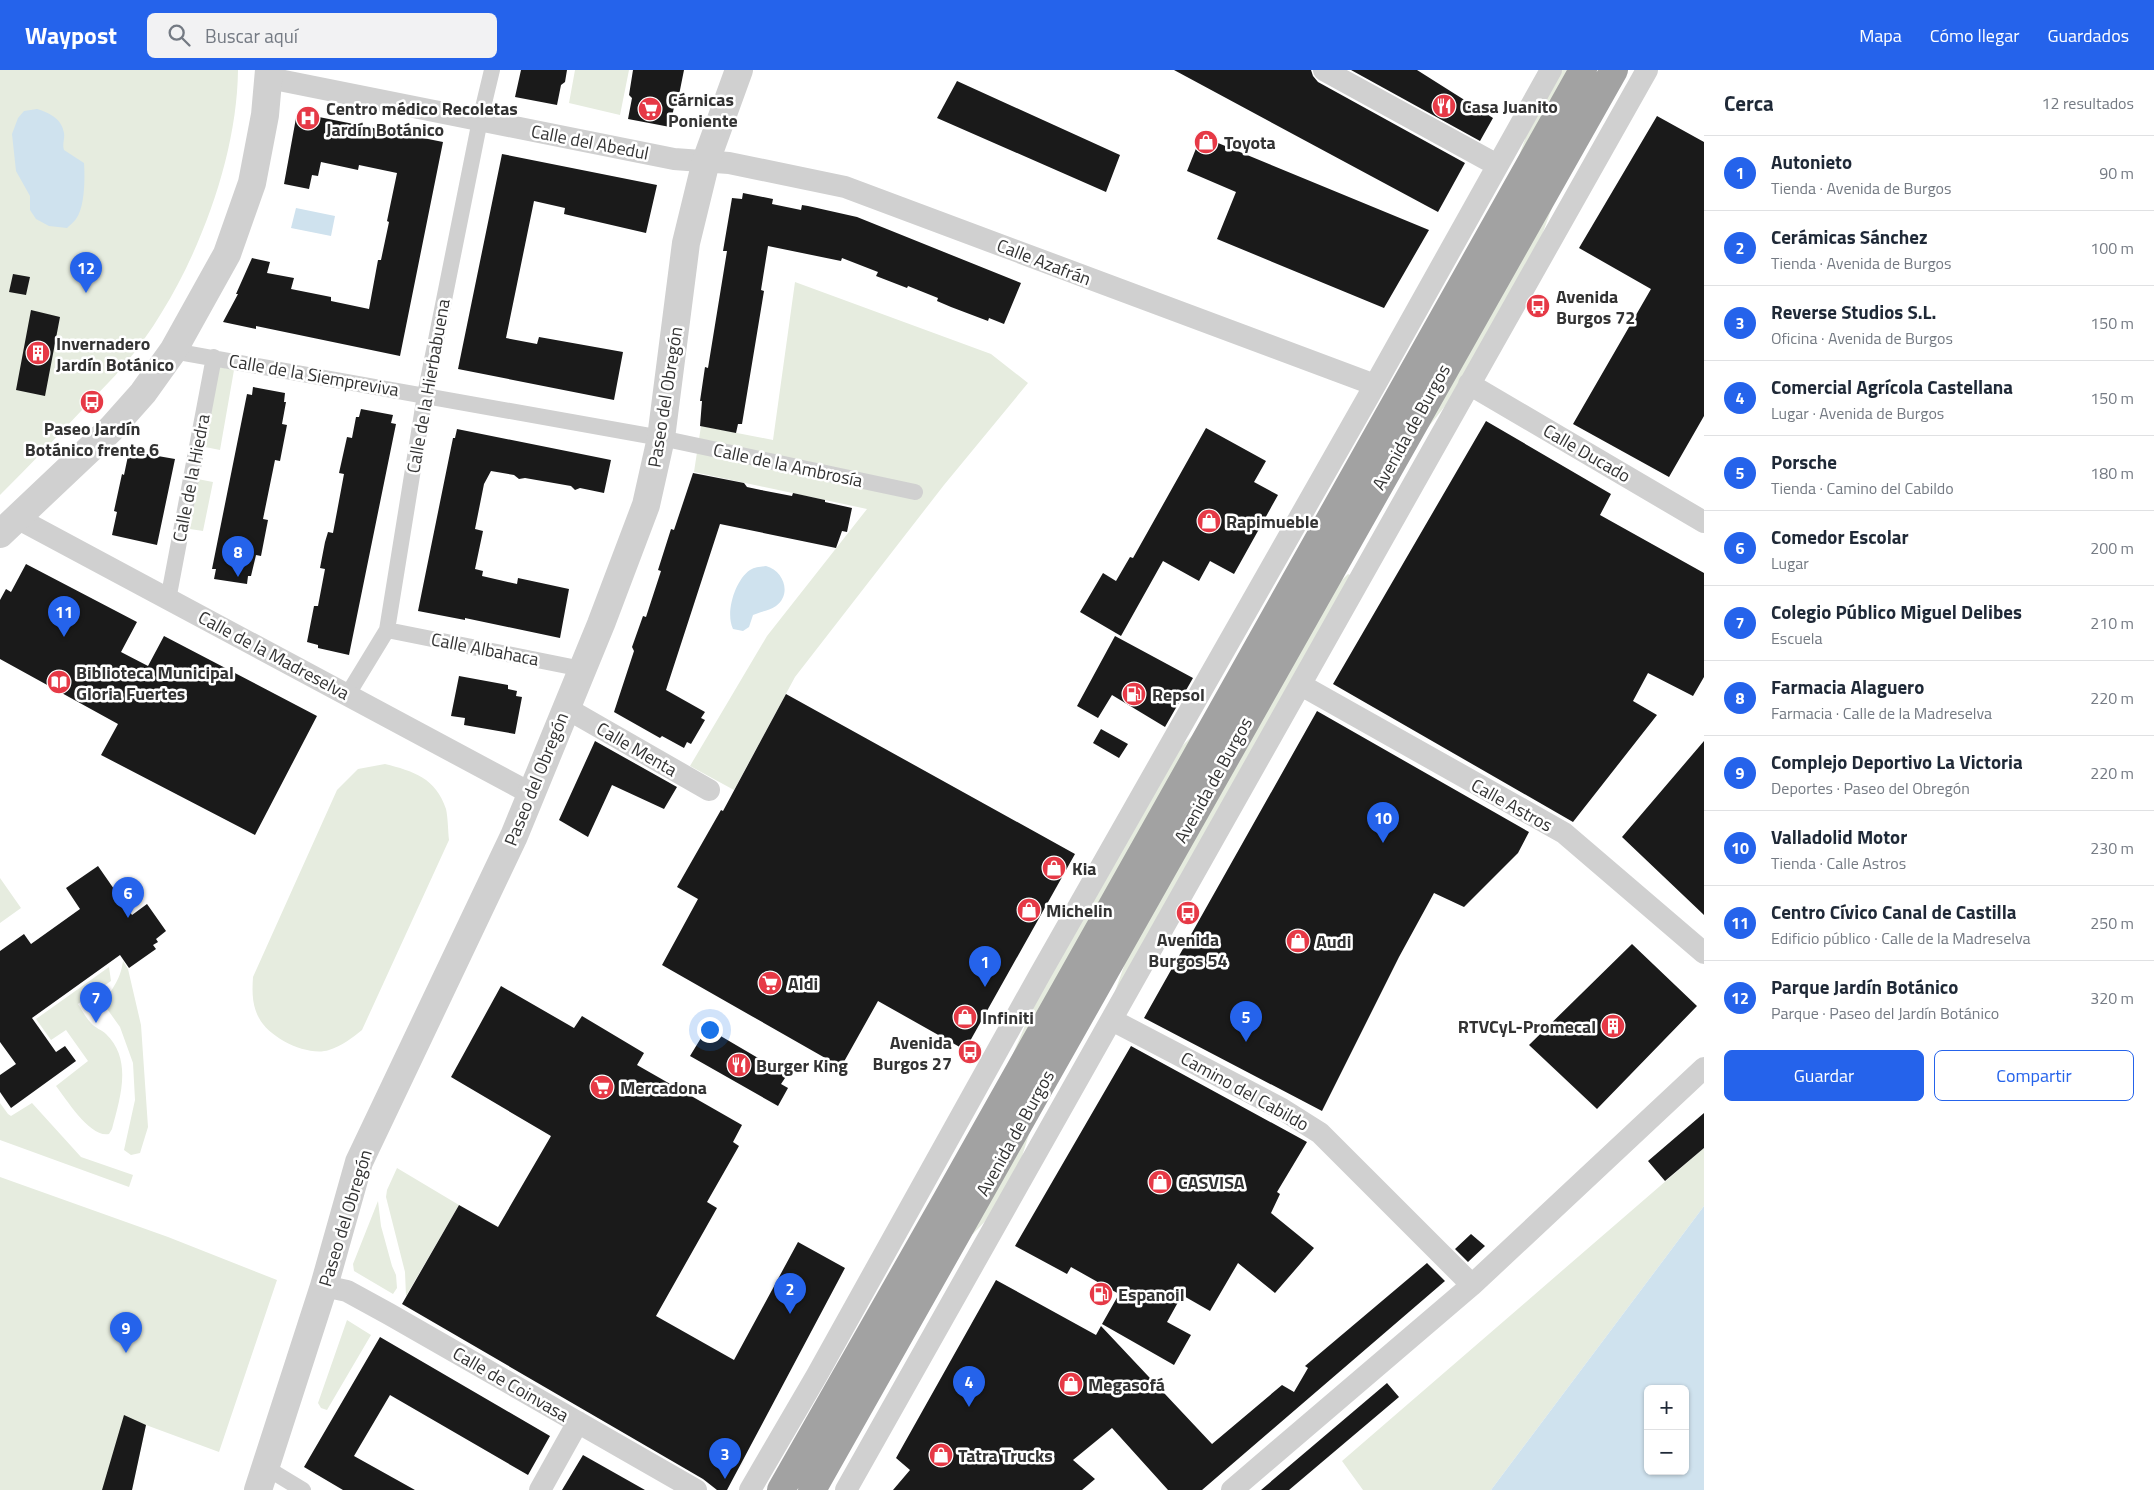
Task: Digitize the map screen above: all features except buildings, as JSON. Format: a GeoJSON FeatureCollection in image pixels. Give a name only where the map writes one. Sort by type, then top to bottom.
{"type":"FeatureCollection","features":[{"type":"Feature","properties":{"kind":"highway","name":"Avenida de Burgos"},"geometry":{"type":"LineString","coordinates":[[812,1490],[906,1326],[935,1248],[1270,626],[1583,70]]}},
{"type":"Feature","properties":{"kind":"highway","name":"Avenida de Burgos"},"geometry":{"type":"LineString","coordinates":[[781,1490],[882,1312],[935,1248],[1070,1035],[1614,70]]}},
{"type":"Feature","properties":{"kind":"street","name":"Calle de la Hierbabuena"},"geometry":{"type":"LineString","coordinates":[[348,694],[387,630],[425,395],[480,120],[492,70]]}},
{"type":"Feature","properties":{"kind":"street","name":"Paseo del Obregón"},"geometry":{"type":"LineString","coordinates":[[303,1490],[261,1479],[324,1286],[359,1162],[514,836],[646,505],[661,438],[686,244],[706,161],[739,70]]}},
{"type":"Feature","properties":{"kind":"street"},"geometry":{"type":"LineString","coordinates":[[1324,70],[1497,166]]}},
{"type":"Feature","properties":{"kind":"street"},"geometry":{"type":"LineString","coordinates":[[750,1490],[817,1375],[1028,996],[1375,386],[1551,70]]}},
{"type":"Feature","properties":{"kind":"street"},"geometry":{"type":"LineString","coordinates":[[1567,208],[1577,172],[1633,70]]}},
{"type":"Feature","properties":{"kind":"street","name":"Avenida de Burgos"},"geometry":{"type":"LineString","coordinates":[[846,1490],[1646,70]]}},
{"type":"Feature","properties":{"kind":"street","name":"Calle del Abedul"},"geometry":{"type":"LineString","coordinates":[[269,74],[480,120],[674,158],[706,161]]}},
{"type":"Feature","properties":{"kind":"street"},"geometry":{"type":"LineString","coordinates":[[9,526],[111,429],[143,393],[173,351],[230,245],[252,183],[265,115],[269,74]]}},
{"type":"Feature","properties":{"kind":"street"},"geometry":{"type":"LineString","coordinates":[[1477,257],[1508,145]]}},
{"type":"Feature","properties":{"kind":"street","name":"Calle Azafrán"},"geometry":{"type":"LineString","coordinates":[[706,161],[729,163],[845,187],[1375,386]]}},
{"type":"Feature","properties":{"kind":"street","name":"Calle de la Siempreviva"},"geometry":{"type":"LineString","coordinates":[[173,351],[661,438]]}},
{"type":"Feature","properties":{"kind":"street","name":"Calle de la Hiedra"},"geometry":{"type":"LineString","coordinates":[[168,600],[214,357]]}},
{"type":"Feature","properties":{"kind":"street","name":"Calle Ducado"},"geometry":{"type":"LineString","coordinates":[[1469,384],[1704,522]]}},
{"type":"Feature","properties":{"kind":"street","name":"Calle de la Ambrosía"},"geometry":{"type":"LineString","coordinates":[[661,438],[915,492]]}},
{"type":"Feature","properties":{"kind":"street"},"geometry":{"type":"LineString","coordinates":[[1353,530],[1429,456]]}},
{"type":"Feature","properties":{"kind":"street","name":"Calle de la Madreselva"},"geometry":{"type":"LineString","coordinates":[[9,526],[168,600],[348,694],[530,793]]}},
{"type":"Feature","properties":{"kind":"street"},"geometry":{"type":"LineString","coordinates":[[1202,689],[1270,626]]}},
{"type":"Feature","properties":{"kind":"street","name":"Calle Albahaca"},"geometry":{"type":"LineString","coordinates":[[387,630],[582,668]]}},
{"type":"Feature","properties":{"kind":"street","name":"Calle Astros"},"geometry":{"type":"LineString","coordinates":[[1300,685],[1564,834],[1704,953]]}},
{"type":"Feature","properties":{"kind":"street","name":"Calle Menta"},"geometry":{"type":"LineString","coordinates":[[566,708],[709,790]]}},
{"type":"Feature","properties":{"kind":"street"},"geometry":{"type":"LineString","coordinates":[[999,1220],[967,1251],[935,1248],[917,1219],[930,1190],[961,1134],[1028,996]]}},
{"type":"Feature","properties":{"kind":"street","name":"Camino del Cabildo"},"geometry":{"type":"LineString","coordinates":[[1112,1020],[1282,1109],[1320,1133],[1472,1285]]}},
{"type":"Feature","properties":{"kind":"street"},"geometry":{"type":"LineString","coordinates":[[1056,1118],[1070,1035]]}},
{"type":"Feature","properties":{"kind":"street"},"geometry":{"type":"LineString","coordinates":[[1232,1490],[1472,1285],[1704,1068]]}},
{"type":"Feature","properties":{"kind":"street","name":"Calle de Coinvasa"},"geometry":{"type":"LineString","coordinates":[[324,1286],[338,1288],[355,1296],[696,1490]]}},
{"type":"Feature","properties":{"kind":"street"},"geometry":{"type":"LineString","coordinates":[[817,1375],[861,1317],[882,1312],[906,1326],[913,1348],[862,1445],[841,1490]]}},
{"type":"Feature","properties":{"kind":"street"},"geometry":{"type":"LineString","coordinates":[[540,1490],[578,1422]]}},
{"type":"Feature","properties":{"kind":"street"},"geometry":{"type":"LineString","coordinates":[[764,1490],[779,1441]]}},
{"type":"Feature","properties":{"kind":"shaded area"},"geometry":{"type":"Polygon","coordinates":[[[0,70],[238,70],[229,147],[218,186],[205,225],[170,299],[149,333],[121,369],[0,495],[0,70]]]}},
{"type":"Feature","properties":{"kind":"shaded area"},"geometry":{"type":"Polygon","coordinates":[[[575,70],[629,70],[620,115],[569,103],[575,70]]]}},
{"type":"Feature","properties":{"kind":"shaded area"},"geometry":{"type":"Polygon","coordinates":[[[1558,70],[1571,70],[1514,170],[1536,108],[1558,70]]]}},
{"type":"Feature","properties":{"kind":"shaded area"},"geometry":{"type":"Polygon","coordinates":[[[1558,191],[1538,246],[1457,391],[1410,450],[1558,191]]]}},
{"type":"Feature","properties":{"kind":"shaded area"},"geometry":{"type":"Polygon","coordinates":[[[795,282],[991,354],[1028,383],[944,485],[795,677],[734,790],[690,766],[767,636],[867,509],[694,472],[701,426],[773,440],[795,282]]]}},
{"type":"Feature","properties":{"kind":"shaded area"},"geometry":{"type":"Polygon","coordinates":[[[210,365],[234,370],[220,450],[195,445],[210,365]]]}},
{"type":"Feature","properties":{"kind":"shaded area"},"geometry":{"type":"Polygon","coordinates":[[[187,477],[213,482],[203,531],[177,527],[187,477]]]}},
{"type":"Feature","properties":{"kind":"shaded area"},"geometry":{"type":"Polygon","coordinates":[[[1348,574],[1352,576],[1112,1000],[1129,952],[1334,588],[1348,574]]]}},
{"type":"Feature","properties":{"kind":"shaded area"},"geometry":{"type":"Polygon","coordinates":[[[1199,729],[1006,1070],[1045,979],[1174,754],[1199,729]]]}},
{"type":"Feature","properties":{"kind":"shaded area"},"geometry":{"type":"Polygon","coordinates":[[[385,764],[414,773],[430,783],[436,790],[442,798],[446,809],[449,840],[362,1030],[343,1044],[329,1050],[311,1051],[300,1048],[280,1039],[259,1018],[253,998],[253,977],[337,790],[358,769],[385,764]]]}},
{"type":"Feature","properties":{"kind":"shaded area"},"geometry":{"type":"Polygon","coordinates":[[[0,878],[21,908],[0,923],[0,878]]]}},
{"type":"Feature","properties":{"kind":"shaded area"},"geometry":{"type":"Polygon","coordinates":[[[123,961],[128,969],[141,1025],[148,1127],[140,1153],[131,1155],[124,1150],[135,1100],[133,1063],[120,1027],[105,1006],[120,975],[123,961]]]}},
{"type":"Feature","properties":{"kind":"shaded area"},"geometry":{"type":"Polygon","coordinates":[[[109,967],[111,981],[78,1004],[89,1021],[106,1034],[114,1044],[122,1067],[121,1092],[112,1129],[109,1134],[102,1134],[94,1130],[80,1117],[56,1086],[88,1061],[66,1030],[51,1040],[36,1019],[109,967]]]}},
{"type":"Feature","properties":{"kind":"shaded area"},"geometry":{"type":"Polygon","coordinates":[[[0,1103],[11,1116],[32,1103],[81,1157],[133,1175],[129,1187],[0,1140],[0,1103]]]}},
{"type":"Feature","properties":{"kind":"shaded area"},"geometry":{"type":"Polygon","coordinates":[[[1031,1128],[1019,1166],[992,1214],[973,1234],[970,1232],[1031,1128]]]}},
{"type":"Feature","properties":{"kind":"shaded area"},"geometry":{"type":"Polygon","coordinates":[[[1704,1148],[1704,1206],[1491,1490],[1363,1490],[1342,1461],[1704,1148]]]}},
{"type":"Feature","properties":{"kind":"shaded area"},"geometry":{"type":"Polygon","coordinates":[[[397,1168],[459,1205],[406,1296],[405,1272],[386,1197],[387,1190],[397,1168]]]}},
{"type":"Feature","properties":{"kind":"shaded area"},"geometry":{"type":"Polygon","coordinates":[[[0,1177],[168,1237],[277,1280],[219,1452],[146,1425],[132,1490],[0,1490],[0,1177]]]}},
{"type":"Feature","properties":{"kind":"shaded area"},"geometry":{"type":"Polygon","coordinates":[[[378,1201],[381,1226],[396,1275],[397,1288],[393,1294],[354,1271],[353,1264],[378,1201]]]}},
{"type":"Feature","properties":{"kind":"shaded area"},"geometry":{"type":"Polygon","coordinates":[[[347,1320],[371,1335],[327,1410],[321,1408],[318,1403],[347,1320]]]}},
{"type":"Feature","properties":{"kind":"water"},"geometry":{"type":"Polygon","coordinates":[[[37,109],[46,112],[58,120],[64,133],[64,150],[84,163],[83,200],[79,214],[67,228],[49,226],[36,219],[30,210],[30,196],[16,171],[12,134],[18,118],[24,111],[37,109]]]}},
{"type":"Feature","properties":{"kind":"water"},"geometry":{"type":"Polygon","coordinates":[[[296,208],[335,216],[331,236],[291,228],[296,208]]]}},
{"type":"Feature","properties":{"kind":"water"},"geometry":{"type":"Polygon","coordinates":[[[766,566],[777,573],[784,583],[784,595],[781,601],[773,608],[753,615],[749,627],[743,631],[733,629],[730,614],[731,606],[740,581],[750,570],[766,566]]]}},
{"type":"Feature","properties":{"kind":"water"},"geometry":{"type":"Polygon","coordinates":[[[1704,1206],[1704,1490],[1491,1490],[1704,1206]]]}},
{"type":"Feature","properties":{"kind":"place","name":"Casa Juanito"},"geometry":{"type":"Point","coordinates":[1444,106]}},
{"type":"Feature","properties":{"kind":"place","name":"Cárnicas Poniente"},"geometry":{"type":"Point","coordinates":[650,109]}},
{"type":"Feature","properties":{"kind":"place","name":"Centro médico Recoletas Jardín Botánico"},"geometry":{"type":"Point","coordinates":[308,118]}},
{"type":"Feature","properties":{"kind":"place","name":"Toyota"},"geometry":{"type":"Point","coordinates":[1206,142]}},
{"type":"Feature","properties":{"kind":"place","name":"Parque Jardín Botánico"},"geometry":{"type":"Point","coordinates":[86,293]}},
{"type":"Feature","properties":{"kind":"place","name":"Avenida Burgos 72"},"geometry":{"type":"Point","coordinates":[1538,306]}},
{"type":"Feature","properties":{"kind":"place","name":"Invernadero Jardín Botánico"},"geometry":{"type":"Point","coordinates":[38,353]}},
{"type":"Feature","properties":{"kind":"place","name":"Paseo Jardín Botánico frente 6"},"geometry":{"type":"Point","coordinates":[92,402]}},
{"type":"Feature","properties":{"kind":"place","name":"Rapimueble"},"geometry":{"type":"Point","coordinates":[1209,521]}},
{"type":"Feature","properties":{"kind":"place","name":"Farmacia Alaguero"},"geometry":{"type":"Point","coordinates":[238,577]}},
{"type":"Feature","properties":{"kind":"place","name":"Centro Cívico Canal de Castilla"},"geometry":{"type":"Point","coordinates":[64,637]}},
{"type":"Feature","properties":{"kind":"place","name":"Biblioteca Municipal Gloria Fuertes"},"geometry":{"type":"Point","coordinates":[59,682]}},
{"type":"Feature","properties":{"kind":"place","name":"Repsol"},"geometry":{"type":"Point","coordinates":[1134,694]}},
{"type":"Feature","properties":{"kind":"place","name":"Valladolid Motor"},"geometry":{"type":"Point","coordinates":[1383,843]}},
{"type":"Feature","properties":{"kind":"place","name":"Kia"},"geometry":{"type":"Point","coordinates":[1054,868]}},
{"type":"Feature","properties":{"kind":"place","name":"Michelin"},"geometry":{"type":"Point","coordinates":[1029,910]}},
{"type":"Feature","properties":{"kind":"place","name":"Avenida Burgos 54"},"geometry":{"type":"Point","coordinates":[1188,913]}},
{"type":"Feature","properties":{"kind":"place","name":"Comedor Escolar"},"geometry":{"type":"Point","coordinates":[128,918]}},
{"type":"Feature","properties":{"kind":"place","name":"Audi"},"geometry":{"type":"Point","coordinates":[1298,941]}},
{"type":"Feature","properties":{"kind":"place","name":"Aldi"},"geometry":{"type":"Point","coordinates":[770,983]}},
{"type":"Feature","properties":{"kind":"place","name":"Autonieto"},"geometry":{"type":"Point","coordinates":[985,987]}},
{"type":"Feature","properties":{"kind":"place","name":"Infiniti"},"geometry":{"type":"Point","coordinates":[965,1017]}},
{"type":"Feature","properties":{"kind":"place","name":"Colegio Público Miguel Delibes"},"geometry":{"type":"Point","coordinates":[96,1023]}},
{"type":"Feature","properties":{"kind":"place","name":"RTVCyL-Promecal"},"geometry":{"type":"Point","coordinates":[1613,1026]}},
{"type":"Feature","properties":{"kind":"place","name":"Porsche"},"geometry":{"type":"Point","coordinates":[1246,1042]}},
{"type":"Feature","properties":{"kind":"place","name":"Avenida Burgos 27"},"geometry":{"type":"Point","coordinates":[970,1052]}},
{"type":"Feature","properties":{"kind":"place","name":"Burger King"},"geometry":{"type":"Point","coordinates":[739,1065]}},
{"type":"Feature","properties":{"kind":"place","name":"Mercadona"},"geometry":{"type":"Point","coordinates":[602,1087]}},
{"type":"Feature","properties":{"kind":"place","name":"CASVISA"},"geometry":{"type":"Point","coordinates":[1160,1182]}},
{"type":"Feature","properties":{"kind":"place","name":"Espanoil"},"geometry":{"type":"Point","coordinates":[1101,1294]}},
{"type":"Feature","properties":{"kind":"place","name":"Cerámicas Sánchez"},"geometry":{"type":"Point","coordinates":[790,1314]}},
{"type":"Feature","properties":{"kind":"place","name":"Complejo Deportivo La Victoria"},"geometry":{"type":"Point","coordinates":[126,1353]}},
{"type":"Feature","properties":{"kind":"place","name":"Megasofá"},"geometry":{"type":"Point","coordinates":[1071,1384]}},
{"type":"Feature","properties":{"kind":"place","name":"Comercial Agrícola Castellana"},"geometry":{"type":"Point","coordinates":[969,1407]}},
{"type":"Feature","properties":{"kind":"place","name":"Tatra Trucks"},"geometry":{"type":"Point","coordinates":[941,1455]}},
{"type":"Feature","properties":{"kind":"place","name":"Reverse Studios S.L."},"geometry":{"type":"Point","coordinates":[725,1479]}}]}
